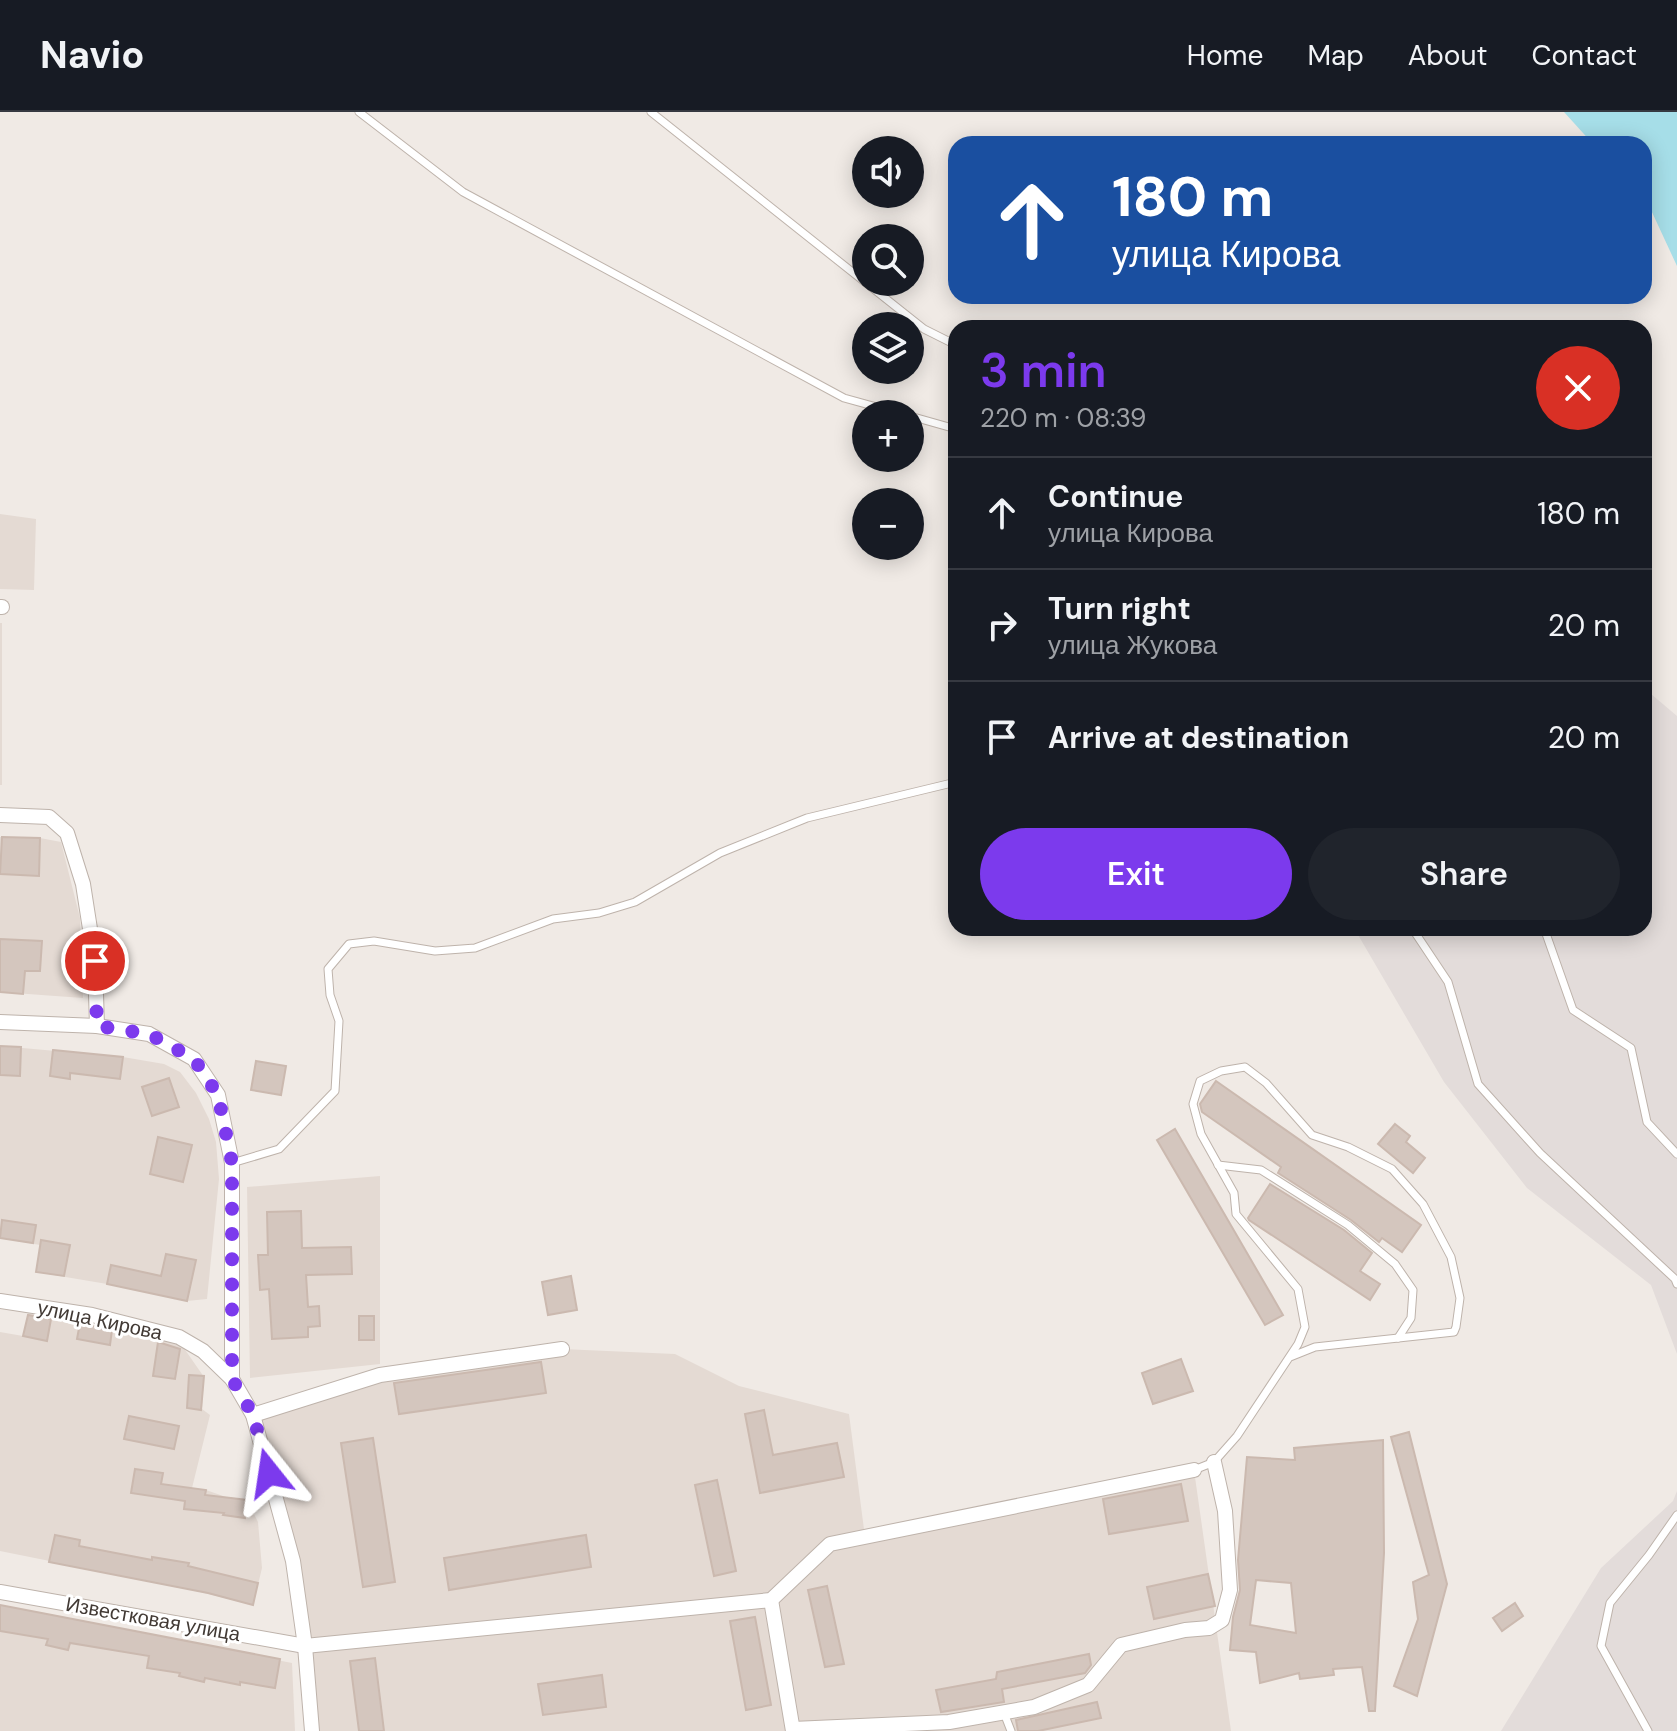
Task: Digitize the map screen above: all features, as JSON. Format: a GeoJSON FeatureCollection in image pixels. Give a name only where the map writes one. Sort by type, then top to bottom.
{"type":"FeatureCollection","features":[{"type":"Feature","properties":{"kind":"street"},"geometry":{"type":"LineString","coordinates":[[0,815],[49,817],[67,833],[83,884],[95,961],[97,1026]]}},
{"type":"Feature","properties":{"kind":"street"},"geometry":{"type":"LineString","coordinates":[[0,1022],[97,1026],[149,1034],[194,1059],[218,1095],[232,1163],[232,1379],[253,1415],[293,1561],[305,1646],[312,1731]]}},
{"type":"Feature","properties":{"kind":"street","name":"улица Кирова"},"geometry":{"type":"LineString","coordinates":[[0,1301],[92,1315],[179,1337],[203,1351],[232,1379]]}},
{"type":"Feature","properties":{"kind":"street"},"geometry":{"type":"LineString","coordinates":[[253,1415],[380,1375],[562,1349]]}},
{"type":"Feature","properties":{"kind":"street"},"geometry":{"type":"LineString","coordinates":[[1194,1470],[830,1544],[771,1600],[793,1730],[949,1722],[1034,1707],[1088,1685],[1121,1645],[1185,1630],[1209,1628],[1222,1620],[1230,1590],[1225,1511],[1214,1462]]}},
{"type":"Feature","properties":{"kind":"street","name":"Известковая улица"},"geometry":{"type":"LineString","coordinates":[[0,1592],[305,1646],[771,1600]]}},
{"type":"Feature","properties":{"kind":"lane"},"geometry":{"type":"LineString","coordinates":[[359,112],[463,192],[852,400]]}},
{"type":"Feature","properties":{"kind":"lane"},"geometry":{"type":"LineString","coordinates":[[651,112],[924,329],[948,341]]}},
{"type":"Feature","properties":{"kind":"lane"},"geometry":{"type":"LineString","coordinates":[[924,420],[948,427]]}},
{"type":"Feature","properties":{"kind":"lane"},"geometry":{"type":"LineString","coordinates":[[232,1163],[279,1149],[335,1091],[339,1021],[330,995],[328,969],[349,944],[374,941],[435,951],[475,948],[553,919],[599,913],[635,902],[720,853],[807,818],[948,784]]}},
{"type":"Feature","properties":{"kind":"lane"},"geometry":{"type":"LineString","coordinates":[[1417,936],[1448,982],[1478,1084],[1540,1153],[1677,1284]]}},
{"type":"Feature","properties":{"kind":"lane"},"geometry":{"type":"LineString","coordinates":[[1547,936],[1573,1010],[1631,1048],[1647,1122],[1677,1154]]}},
{"type":"Feature","properties":{"kind":"lane"},"geometry":{"type":"LineString","coordinates":[[1194,1470],[1214,1462],[1237,1436],[1290,1357],[1305,1327],[1298,1289],[1236,1214],[1234,1193],[1201,1134],[1193,1104],[1200,1081],[1221,1071],[1245,1067],[1266,1083],[1312,1135],[1348,1147],[1392,1169],[1423,1204],[1451,1257],[1460,1298],[1454,1332],[1315,1347],[1290,1357]]}},
{"type":"Feature","properties":{"kind":"lane"},"geometry":{"type":"LineString","coordinates":[[1218,1165],[1261,1170],[1348,1225],[1395,1264],[1413,1290],[1411,1318],[1398,1338]]}},
{"type":"Feature","properties":{"kind":"lane"},"geometry":{"type":"LineString","coordinates":[[1648,1731],[1601,1646],[1610,1603],[1677,1515]]}},
{"type":"Feature","properties":{"kind":"lane"},"geometry":{"type":"LineString","coordinates":[[1004,1713],[1011,1731]]}},
{"type":"Feature","properties":{"kind":"shaded area"},"geometry":{"type":"Polygon","coordinates":[[[0,514],[36,519],[34,590],[0,589],[0,514]]]}},
{"type":"Feature","properties":{"kind":"shaded area"},"geometry":{"type":"Polygon","coordinates":[[[2,623],[2,785],[0,785],[2,623]]]}},
{"type":"Feature","properties":{"kind":"shaded area"},"geometry":{"type":"Polygon","coordinates":[[[1652,695],[1677,716],[1677,1354],[1651,1285],[1527,1188],[1444,1082],[1359,936],[1652,936],[1652,695]]]}},
{"type":"Feature","properties":{"kind":"shaded area"},"geometry":{"type":"Polygon","coordinates":[[[0,837],[61,842],[80,918],[83,998],[0,992],[0,837]]]}},
{"type":"Feature","properties":{"kind":"shaded area"},"geometry":{"type":"Polygon","coordinates":[[[0,1046],[123,1057],[164,1064],[180,1072],[196,1093],[216,1142],[219,1179],[207,1299],[187,1301],[36,1272],[40,1245],[0,1238],[0,1046]]]}},
{"type":"Feature","properties":{"kind":"shaded area"},"geometry":{"type":"Polygon","coordinates":[[[380,1176],[380,1364],[250,1378],[247,1187],[380,1176]]]}},
{"type":"Feature","properties":{"kind":"shaded area"},"geometry":{"type":"Polygon","coordinates":[[[28,1313],[181,1344],[204,1377],[202,1409],[210,1415],[192,1488],[247,1500],[258,1522],[262,1568],[253,1605],[0,1551],[0,1332],[23,1336],[28,1313]]]}},
{"type":"Feature","properties":{"kind":"shaded area"},"geometry":{"type":"Polygon","coordinates":[[[562,1349],[675,1354],[739,1386],[849,1414],[865,1537],[1194,1470],[1231,1731],[312,1731],[305,1646],[253,1415],[380,1375],[562,1349]]]}},
{"type":"Feature","properties":{"kind":"shaded area"},"geometry":{"type":"Polygon","coordinates":[[[1677,1491],[1677,1731],[1501,1731],[1601,1568],[1673,1501],[1677,1491]]]}},
{"type":"Feature","properties":{"kind":"shaded area"},"geometry":{"type":"Polygon","coordinates":[[[0,1605],[292,1663],[295,1731],[0,1731],[0,1605]]]}},
{"type":"Feature","properties":{"kind":"water"},"geometry":{"type":"Polygon","coordinates":[[[1564,112],[1677,112],[1677,266],[1652,212],[1652,136],[1586,136],[1564,112]]]}},
{"type":"Feature","properties":{"kind":"building"},"geometry":{"type":"Polygon","coordinates":[[[2,837],[40,838],[39,876],[0,874],[2,837]]]}},
{"type":"Feature","properties":{"kind":"building"},"geometry":{"type":"Polygon","coordinates":[[[0,939],[42,941],[40,971],[25,971],[23,994],[0,992],[0,939]]]}},
{"type":"Feature","properties":{"kind":"building"},"geometry":{"type":"Polygon","coordinates":[[[0,1046],[21,1047],[20,1076],[0,1075],[0,1046]]]}},
{"type":"Feature","properties":{"kind":"building"},"geometry":{"type":"Polygon","coordinates":[[[53,1050],[123,1057],[120,1079],[70,1073],[70,1079],[50,1076],[53,1050]]]}},
{"type":"Feature","properties":{"kind":"building"},"geometry":{"type":"Polygon","coordinates":[[[256,1061],[286,1066],[281,1095],[251,1090],[256,1061]]]}},
{"type":"Feature","properties":{"kind":"building"},"geometry":{"type":"Polygon","coordinates":[[[169,1078],[179,1107],[152,1116],[142,1087],[169,1078]]]}},
{"type":"Feature","properties":{"kind":"building"},"geometry":{"type":"Polygon","coordinates":[[[1216,1081],[1421,1225],[1402,1252],[1382,1238],[1379,1242],[1278,1173],[1281,1167],[1202,1112],[1200,1104],[1216,1081]]]}},
{"type":"Feature","properties":{"kind":"building"},"geometry":{"type":"Polygon","coordinates":[[[1395,1124],[1410,1136],[1406,1142],[1425,1158],[1413,1173],[1378,1144],[1395,1124]]]}},
{"type":"Feature","properties":{"kind":"building"},"geometry":{"type":"Polygon","coordinates":[[[1175,1129],[1283,1315],[1265,1325],[1157,1140],[1175,1129]]]}},
{"type":"Feature","properties":{"kind":"building"},"geometry":{"type":"Polygon","coordinates":[[[158,1137],[192,1145],[183,1182],[150,1174],[158,1137]]]}},
{"type":"Feature","properties":{"kind":"building"},"geometry":{"type":"Polygon","coordinates":[[[1270,1184],[1344,1230],[1372,1253],[1360,1271],[1380,1284],[1370,1300],[1249,1220],[1270,1184]]]}},
{"type":"Feature","properties":{"kind":"building"},"geometry":{"type":"Polygon","coordinates":[[[301,1211],[302,1248],[351,1247],[352,1274],[306,1275],[308,1307],[319,1306],[320,1326],[308,1327],[308,1337],[272,1339],[269,1289],[260,1290],[258,1255],[268,1255],[267,1212],[301,1211]]]}},
{"type":"Feature","properties":{"kind":"building"},"geometry":{"type":"Polygon","coordinates":[[[2,1220],[36,1225],[33,1243],[0,1238],[2,1220]]]}},
{"type":"Feature","properties":{"kind":"building"},"geometry":{"type":"Polygon","coordinates":[[[41,1240],[70,1245],[64,1276],[36,1272],[41,1240]]]}},
{"type":"Feature","properties":{"kind":"building"},"geometry":{"type":"Polygon","coordinates":[[[166,1254],[196,1260],[187,1301],[107,1284],[111,1265],[161,1276],[166,1254]]]}},
{"type":"Feature","properties":{"kind":"building"},"geometry":{"type":"Polygon","coordinates":[[[571,1276],[577,1310],[548,1315],[542,1282],[571,1276]]]}},
{"type":"Feature","properties":{"kind":"building"},"geometry":{"type":"Polygon","coordinates":[[[28,1315],[51,1319],[47,1341],[23,1336],[28,1315]]]}},
{"type":"Feature","properties":{"kind":"building"},"geometry":{"type":"Polygon","coordinates":[[[359,1316],[374,1316],[374,1340],[359,1340],[359,1316]]]}},
{"type":"Feature","properties":{"kind":"building"},"geometry":{"type":"Polygon","coordinates":[[[80,1323],[112,1330],[110,1345],[77,1339],[80,1323]]]}},
{"type":"Feature","properties":{"kind":"building"},"geometry":{"type":"Polygon","coordinates":[[[158,1342],[180,1349],[175,1379],[153,1376],[158,1342]]]}},
{"type":"Feature","properties":{"kind":"building"},"geometry":{"type":"Polygon","coordinates":[[[1181,1359],[1193,1391],[1153,1404],[1142,1373],[1181,1359]]]}},
{"type":"Feature","properties":{"kind":"building"},"geometry":{"type":"Polygon","coordinates":[[[541,1362],[546,1393],[399,1414],[394,1383],[541,1362]]]}},
{"type":"Feature","properties":{"kind":"building"},"geometry":{"type":"Polygon","coordinates":[[[189,1375],[204,1376],[201,1410],[187,1408],[189,1375]]]}},
{"type":"Feature","properties":{"kind":"building"},"geometry":{"type":"Polygon","coordinates":[[[764,1410],[773,1455],[837,1443],[844,1477],[760,1493],[745,1414],[764,1410]]]}},
{"type":"Feature","properties":{"kind":"building"},"geometry":{"type":"Polygon","coordinates":[[[129,1416],[179,1426],[174,1449],[124,1439],[129,1416]]]}},
{"type":"Feature","properties":{"kind":"building"},"geometry":{"type":"Polygon","coordinates":[[[1409,1432],[1447,1584],[1417,1696],[1394,1686],[1418,1619],[1413,1582],[1429,1575],[1391,1437],[1409,1432]]]}},
{"type":"Feature","properties":{"kind":"building"},"geometry":{"type":"Polygon","coordinates":[[[373,1438],[395,1582],[363,1587],[341,1443],[373,1438]]]}},
{"type":"Feature","properties":{"kind":"building"},"geometry":{"type":"Polygon","coordinates":[[[1383,1440],[1384,1553],[1375,1711],[1369,1711],[1362,1667],[1333,1669],[1334,1675],[1300,1679],[1299,1673],[1260,1683],[1256,1652],[1230,1650],[1233,1617],[1240,1590],[1238,1560],[1247,1457],[1295,1460],[1294,1448],[1383,1440]],[[1256,1580],[1250,1625],[1296,1633],[1291,1583],[1256,1580]]]}},
{"type":"Feature","properties":{"kind":"building"},"geometry":{"type":"Polygon","coordinates":[[[135,1469],[163,1473],[161,1484],[206,1490],[205,1495],[247,1500],[245,1518],[184,1509],[185,1501],[131,1493],[135,1469]]]}},
{"type":"Feature","properties":{"kind":"building"},"geometry":{"type":"Polygon","coordinates":[[[717,1480],[736,1571],[714,1576],[695,1485],[717,1480]]]}},
{"type":"Feature","properties":{"kind":"building"},"geometry":{"type":"Polygon","coordinates":[[[1181,1484],[1188,1521],[1109,1534],[1103,1499],[1181,1484]]]}},
{"type":"Feature","properties":{"kind":"building"},"geometry":{"type":"Polygon","coordinates":[[[55,1535],[80,1540],[79,1546],[152,1560],[152,1557],[189,1563],[188,1566],[258,1583],[253,1605],[208,1593],[49,1562],[55,1535]]]}},
{"type":"Feature","properties":{"kind":"building"},"geometry":{"type":"Polygon","coordinates":[[[586,1535],[591,1567],[449,1590],[444,1558],[586,1535]]]}},
{"type":"Feature","properties":{"kind":"building"},"geometry":{"type":"Polygon","coordinates":[[[1208,1574],[1215,1606],[1154,1619],[1147,1587],[1208,1574]]]}},
{"type":"Feature","properties":{"kind":"building"},"geometry":{"type":"Polygon","coordinates":[[[827,1586],[844,1664],[825,1667],[808,1590],[827,1586]]]}},
{"type":"Feature","properties":{"kind":"building"},"geometry":{"type":"Polygon","coordinates":[[[1515,1603],[1523,1616],[1502,1631],[1493,1618],[1515,1603]]]}},
{"type":"Feature","properties":{"kind":"building"},"geometry":{"type":"Polygon","coordinates":[[[0,1605],[280,1659],[275,1688],[205,1678],[204,1682],[179,1676],[180,1673],[147,1668],[149,1656],[70,1643],[68,1650],[46,1645],[48,1639],[0,1631],[0,1605]]]}},
{"type":"Feature","properties":{"kind":"building"},"geometry":{"type":"Polygon","coordinates":[[[755,1617],[771,1705],[746,1710],[730,1621],[755,1617]]]}},
{"type":"Feature","properties":{"kind":"building"},"geometry":{"type":"Polygon","coordinates":[[[1089,1654],[1091,1665],[1085,1673],[1002,1689],[1004,1702],[941,1712],[936,1690],[996,1679],[997,1672],[1089,1654]]]}},
{"type":"Feature","properties":{"kind":"building"},"geometry":{"type":"Polygon","coordinates":[[[375,1658],[384,1731],[359,1731],[350,1661],[375,1658]]]}},
{"type":"Feature","properties":{"kind":"building"},"geometry":{"type":"Polygon","coordinates":[[[602,1675],[606,1707],[543,1715],[538,1684],[602,1675]]]}},
{"type":"Feature","properties":{"kind":"building"},"geometry":{"type":"Polygon","coordinates":[[[1097,1702],[1101,1718],[1038,1731],[1018,1731],[1016,1720],[1097,1702]]]}},
{"type":"Feature","properties":{"kind":"route"},"geometry":{"type":"LineString","coordinates":[[95,961],[97,1026],[149,1034],[194,1059],[218,1095],[232,1163],[232,1379],[253,1415],[269,1473]]}}]}
